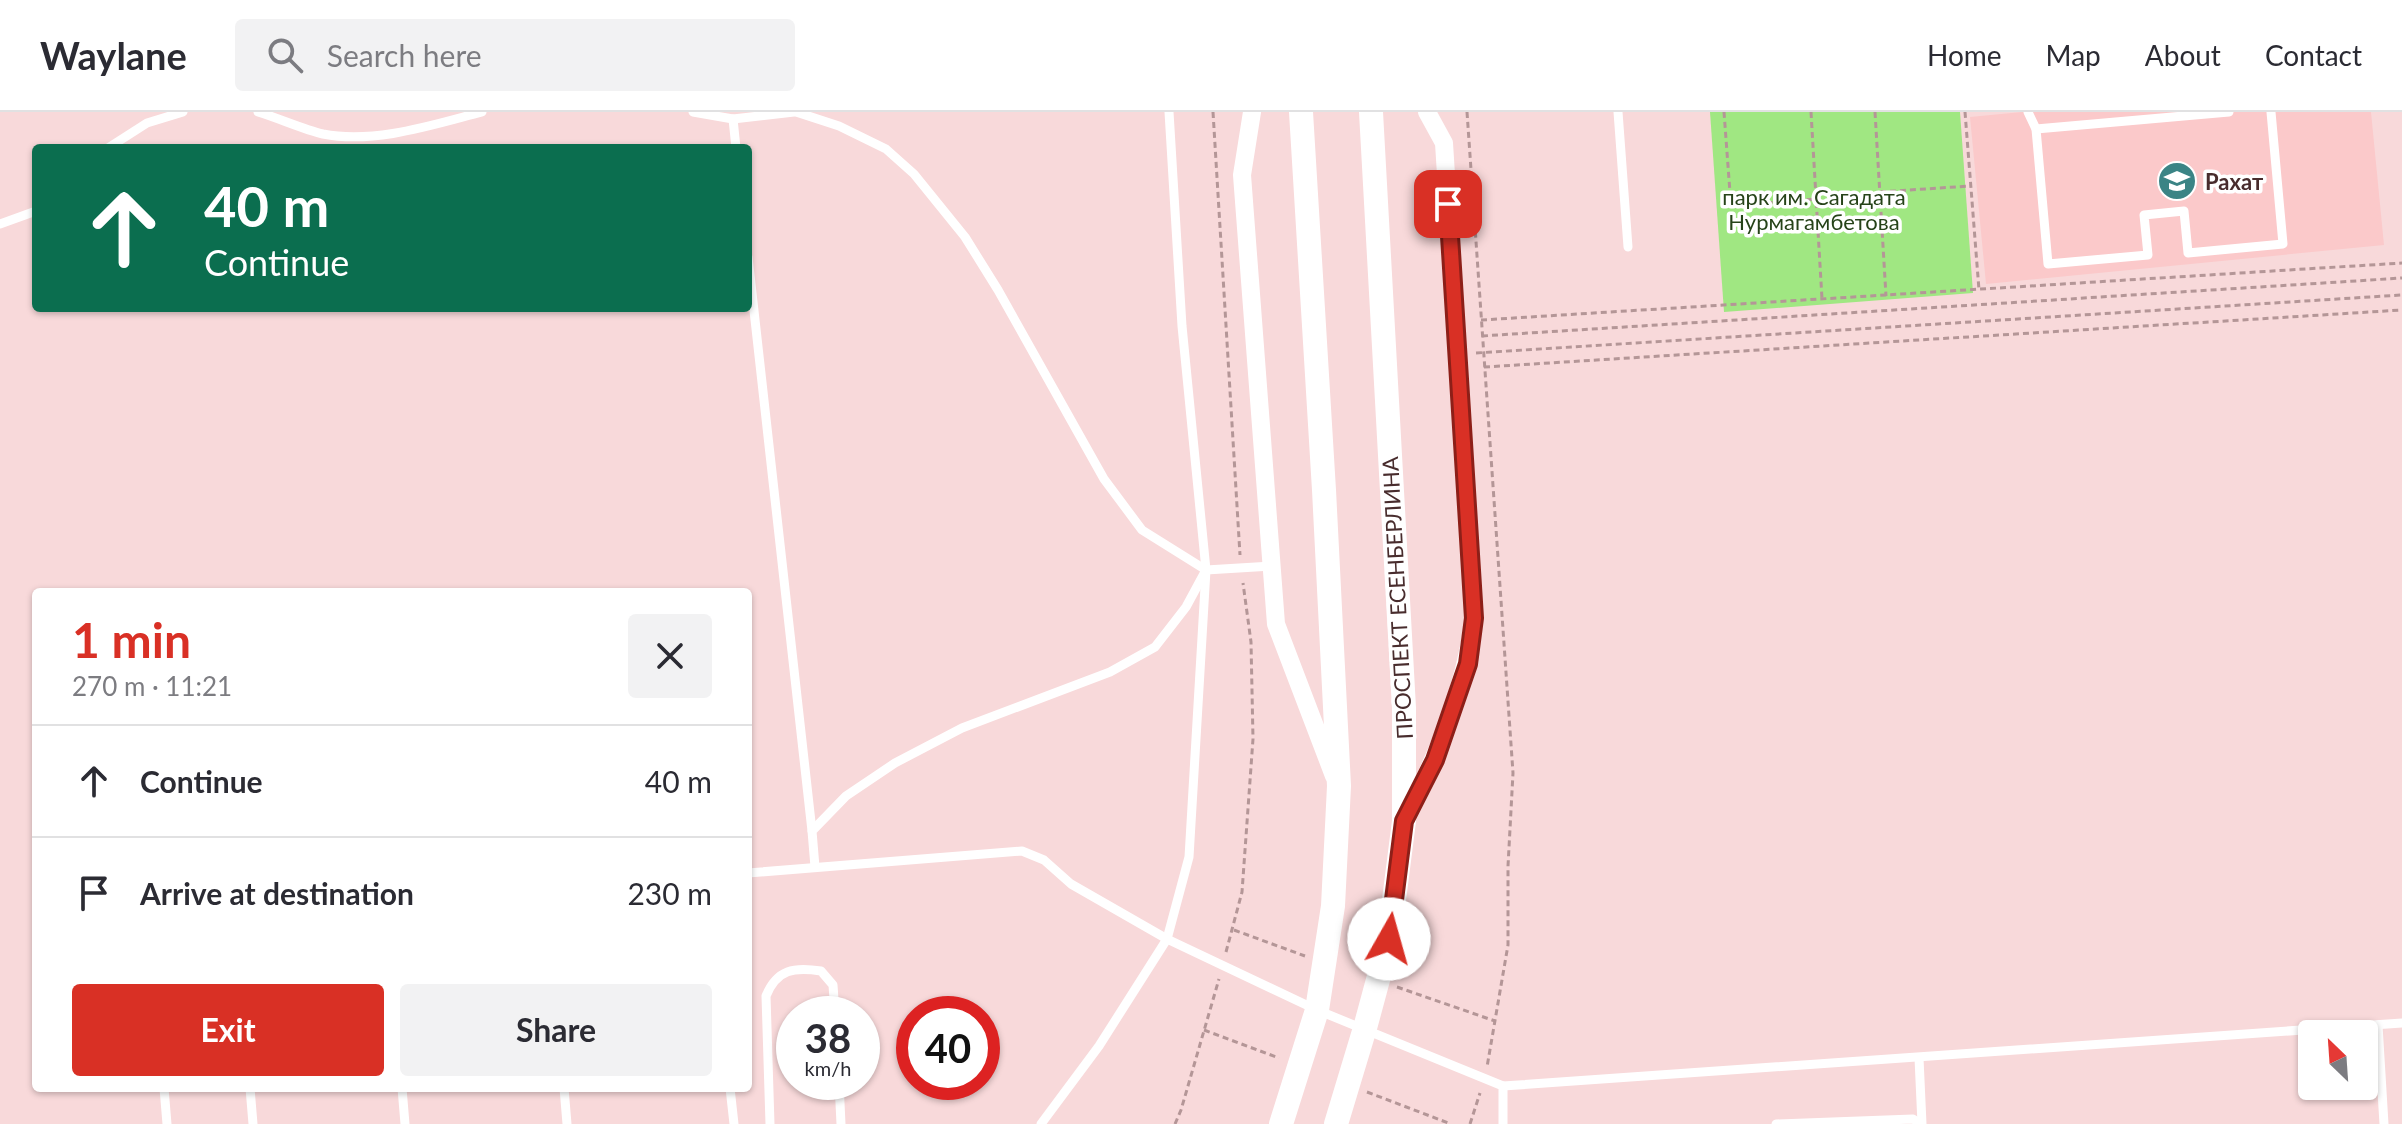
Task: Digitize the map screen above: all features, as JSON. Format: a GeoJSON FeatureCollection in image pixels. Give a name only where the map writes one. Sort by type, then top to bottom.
{"type":"FeatureCollection","features":[{"type":"Feature","properties":{"kind":"street"},"geometry":{"type":"LineString","coordinates":[[1252,112],[1242,175],[1276,624],[1339,786]]}},
{"type":"Feature","properties":{"kind":"street"},"geometry":{"type":"LineString","coordinates":[[1281,1124],[1317,1010],[1333,906],[1339,786],[1324,475],[1301,112]]}},
{"type":"Feature","properties":{"kind":"street","name":"ПРОСПЕКТ ЕСЕНБЕРЛИНА"},"geometry":{"type":"LineString","coordinates":[[1336,1124],[1389,939],[1404,821],[1404,708],[1371,112]]}},
{"type":"Feature","properties":{"kind":"street"},"geometry":{"type":"LineString","coordinates":[[1404,821],[1435,760],[1468,664],[1474,618],[1444,143],[1427,112]]}},
{"type":"Feature","properties":{"kind":"lane"},"geometry":{"type":"LineString","coordinates":[[114,144],[147,123],[183,112]]}},
{"type":"Feature","properties":{"kind":"lane"},"geometry":{"type":"LineString","coordinates":[[258,112],[321,134],[360,137],[482,112]]}},
{"type":"Feature","properties":{"kind":"lane"},"geometry":{"type":"LineString","coordinates":[[693,112],[733,119],[795,112],[839,126],[886,149],[914,174],[965,237],[1104,479],[1142,530],[1206,570],[1272,566]]}},
{"type":"Feature","properties":{"kind":"lane"},"geometry":{"type":"LineString","coordinates":[[1041,1124],[1099,1046],[1167,939],[1189,857],[1206,570],[1182,326],[1169,112]]}},
{"type":"Feature","properties":{"kind":"lane"},"geometry":{"type":"LineString","coordinates":[[1618,112],[1628,247]]}},
{"type":"Feature","properties":{"kind":"lane"},"geometry":{"type":"LineString","coordinates":[[2028,112],[2036,129],[2048,264],[2148,255],[2144,215],[2171,212],[2184,211],[2188,253],[2283,244],[2271,112]]}},
{"type":"Feature","properties":{"kind":"lane"},"geometry":{"type":"LineString","coordinates":[[2036,129],[2229,112]]}},
{"type":"Feature","properties":{"kind":"lane"},"geometry":{"type":"LineString","coordinates":[[733,119],[736,144]]}},
{"type":"Feature","properties":{"kind":"lane"},"geometry":{"type":"LineString","coordinates":[[0,224],[32,214]]}},
{"type":"Feature","properties":{"kind":"lane"},"geometry":{"type":"LineString","coordinates":[[752,293],[815,867]]}},
{"type":"Feature","properties":{"kind":"lane"},"geometry":{"type":"LineString","coordinates":[[812,831],[846,796],[895,763],[962,728],[1110,672],[1155,647],[1186,607],[1206,570]]}},
{"type":"Feature","properties":{"kind":"lane"},"geometry":{"type":"LineString","coordinates":[[752,873],[1022,851],[1044,860],[1071,884],[1167,939],[1317,1010],[1503,1086],[2298,1031]]}},
{"type":"Feature","properties":{"kind":"lane"},"geometry":{"type":"LineString","coordinates":[[770,1124],[766,996],[772,980],[797,968],[821,971],[833,985],[834,996]]}},
{"type":"Feature","properties":{"kind":"lane"},"geometry":{"type":"LineString","coordinates":[[2384,1124],[2378,1025],[2402,1023]]}},
{"type":"Feature","properties":{"kind":"lane"},"geometry":{"type":"LineString","coordinates":[[1919,1058],[1921,1124]]}},
{"type":"Feature","properties":{"kind":"lane"},"geometry":{"type":"LineString","coordinates":[[1503,1086],[1503,1124]]}},
{"type":"Feature","properties":{"kind":"lane"},"geometry":{"type":"LineString","coordinates":[[164,1092],[167,1124]]}},
{"type":"Feature","properties":{"kind":"lane"},"geometry":{"type":"LineString","coordinates":[[250,1092],[253,1124]]}},
{"type":"Feature","properties":{"kind":"lane"},"geometry":{"type":"LineString","coordinates":[[402,1092],[405,1124]]}},
{"type":"Feature","properties":{"kind":"lane"},"geometry":{"type":"LineString","coordinates":[[564,1092],[567,1124]]}},
{"type":"Feature","properties":{"kind":"lane"},"geometry":{"type":"LineString","coordinates":[[730,1092],[734,1124]]}},
{"type":"Feature","properties":{"kind":"lane"},"geometry":{"type":"LineString","coordinates":[[840,1100],[841,1124]]}},
{"type":"Feature","properties":{"kind":"lane"},"geometry":{"type":"LineString","coordinates":[[1776,1124],[1913,1119],[1921,1124]]}},
{"type":"Feature","properties":{"kind":"path"},"geometry":{"type":"LineString","coordinates":[[1175,1124],[1242,892],[1253,739],[1251,642],[1241,568],[1213,112]]}},
{"type":"Feature","properties":{"kind":"path"},"geometry":{"type":"LineString","coordinates":[[1724,112],[1731,206],[1816,199]]}},
{"type":"Feature","properties":{"kind":"path"},"geometry":{"type":"LineString","coordinates":[[1811,112],[1822,299]]}},
{"type":"Feature","properties":{"kind":"path"},"geometry":{"type":"LineString","coordinates":[[1875,112],[1886,296]]}},
{"type":"Feature","properties":{"kind":"path"},"geometry":{"type":"LineString","coordinates":[[1965,112],[1979,290]]}},
{"type":"Feature","properties":{"kind":"path"},"geometry":{"type":"LineString","coordinates":[[1880,192],[1970,186]]}},
{"type":"Feature","properties":{"kind":"path"},"geometry":{"type":"LineString","coordinates":[[1481,320],[2402,263]]}},
{"type":"Feature","properties":{"kind":"path"},"geometry":{"type":"LineString","coordinates":[[1482,336],[2402,278]]}},
{"type":"Feature","properties":{"kind":"path"},"geometry":{"type":"LineString","coordinates":[[1458,356],[2402,295]]}},
{"type":"Feature","properties":{"kind":"path"},"geometry":{"type":"LineString","coordinates":[[1484,367],[2402,310]]}},
{"type":"Feature","properties":{"kind":"path"},"geometry":{"type":"LineString","coordinates":[[1232,930],[1324,963]]}},
{"type":"Feature","properties":{"kind":"path"},"geometry":{"type":"LineString","coordinates":[[1378,981],[1495,1021]]}},
{"type":"Feature","properties":{"kind":"path"},"geometry":{"type":"LineString","coordinates":[[1204,1030],[1300,1066]]}},
{"type":"Feature","properties":{"kind":"path"},"geometry":{"type":"LineString","coordinates":[[1348,1085],[1451,1124]]}},
{"type":"Feature","properties":{"kind":"shaded area","name":"Рахат"},"geometry":{"type":"Polygon","coordinates":[[[2022,112],[2371,112],[2384,245],[1986,284],[1970,117],[2022,112]]]}},
{"type":"Feature","properties":{"kind":"green space","name":"парк им. Сагадата Нурмагамбетова"},"geometry":{"type":"Polygon","coordinates":[[[1710,112],[1960,112],[1973,293],[1724,312],[1710,112]]]}},
{"type":"Feature","properties":{"kind":"place","name":"Рахат"},"geometry":{"type":"Point","coordinates":[2177,181]}},
{"type":"Feature","properties":{"kind":"route"},"geometry":{"type":"LineString","coordinates":[[1389,939],[1404,821],[1435,760],[1468,664],[1474,618],[1448,204]]}}]}
